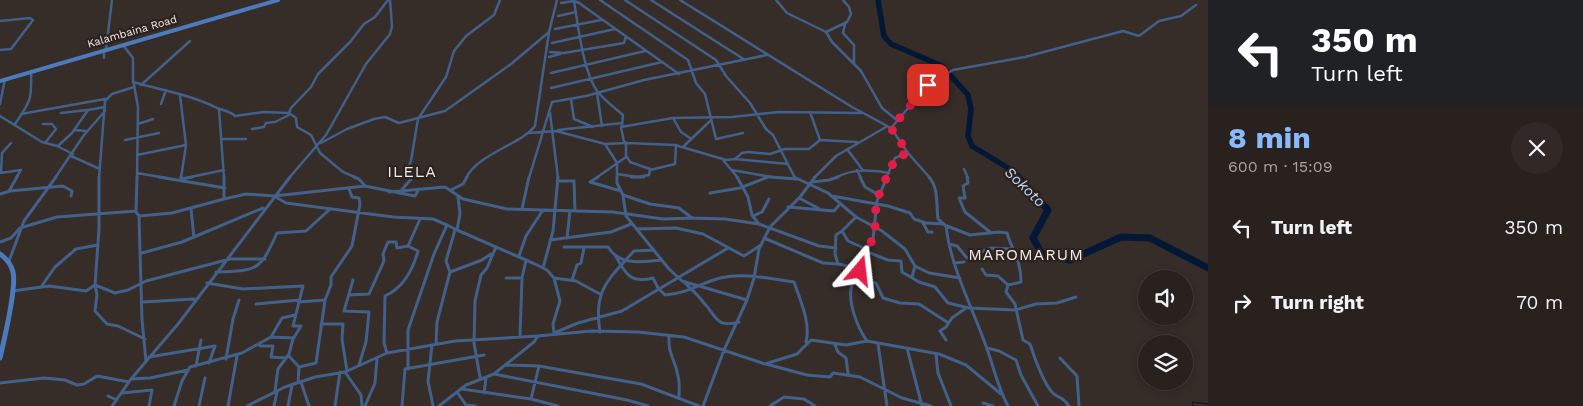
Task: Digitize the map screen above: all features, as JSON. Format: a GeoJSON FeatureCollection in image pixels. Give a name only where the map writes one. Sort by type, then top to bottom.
{"type":"FeatureCollection","features":[{"type":"Feature","properties":{"kind":"main road","name":"Kalambaina Road"},"geometry":{"type":"LineString","coordinates":[[0,80],[270,0]]}},
{"type":"Feature","properties":{"kind":"main road"},"geometry":{"type":"LineString","coordinates":[[0,80],[278,0]]}},
{"type":"Feature","properties":{"kind":"main road"},"geometry":{"type":"LineString","coordinates":[[0,254],[9,261],[14,274],[9,314],[0,358]]}},
{"type":"Feature","properties":{"kind":"street"},"geometry":{"type":"LineString","coordinates":[[104,58],[112,0]]}},
{"type":"Feature","properties":{"kind":"street"},"geometry":{"type":"LineString","coordinates":[[252,129],[264,128],[266,122],[275,122],[289,114],[291,108],[311,87],[318,74],[389,0]]}},
{"type":"Feature","properties":{"kind":"street"},"geometry":{"type":"LineString","coordinates":[[112,406],[149,357],[178,324],[274,196],[320,143],[366,64],[390,34],[392,26],[389,0]]}},
{"type":"Feature","properties":{"kind":"street"},"geometry":{"type":"LineString","coordinates":[[400,191],[412,178],[405,175],[411,161],[418,119],[446,77],[454,51],[466,36],[494,15],[500,0]]}},
{"type":"Feature","properties":{"kind":"street"},"geometry":{"type":"LineString","coordinates":[[450,190],[463,184],[468,174],[478,164],[504,145],[528,133],[534,126],[549,32],[557,0]]}},
{"type":"Feature","properties":{"kind":"street"},"geometry":{"type":"LineString","coordinates":[[561,3],[574,0],[679,74]]}},
{"type":"Feature","properties":{"kind":"street"},"geometry":{"type":"LineString","coordinates":[[574,0],[577,25],[591,79],[597,93],[602,126]]}},
{"type":"Feature","properties":{"kind":"street"},"geometry":{"type":"LineString","coordinates":[[600,0],[688,60],[696,83],[705,94],[716,139],[743,133]]}},
{"type":"Feature","properties":{"kind":"street"},"geometry":{"type":"LineString","coordinates":[[625,0],[720,64],[726,76],[750,103],[766,129],[773,135],[782,150],[791,172],[798,179]]}},
{"type":"Feature","properties":{"kind":"street"},"geometry":{"type":"LineString","coordinates":[[651,0],[744,60]]}},
{"type":"Feature","properties":{"kind":"street"},"geometry":{"type":"LineString","coordinates":[[680,0],[862,113],[889,127],[934,183],[938,202],[936,215],[938,220],[960,233],[978,236],[990,232],[1006,233],[1009,244],[1021,264],[1021,282],[1008,285]]}},
{"type":"Feature","properties":{"kind":"street"},"geometry":{"type":"LineString","coordinates":[[776,0],[787,14],[819,27],[826,32],[832,42],[854,63],[868,81],[882,108],[898,121]]}},
{"type":"Feature","properties":{"kind":"street"},"geometry":{"type":"LineString","coordinates":[[842,0],[849,7],[851,14],[845,23],[843,33],[854,45],[854,63]]}},
{"type":"Feature","properties":{"kind":"street"},"geometry":{"type":"LineString","coordinates":[[703,406],[724,350],[739,322],[747,300],[764,238],[770,227],[799,198],[825,165],[857,142],[898,121],[928,85],[953,70],[1025,57],[1124,30],[1138,36],[1159,21],[1181,16],[1196,5]]}},
{"type":"Feature","properties":{"kind":"street"},"geometry":{"type":"LineString","coordinates":[[558,16],[576,12]]}},
{"type":"Feature","properties":{"kind":"street"},"geometry":{"type":"LineString","coordinates":[[0,21],[30,18],[33,20],[11,49],[0,50]]}},
{"type":"Feature","properties":{"kind":"street"},"geometry":{"type":"LineString","coordinates":[[555,28],[602,20]]}},
{"type":"Feature","properties":{"kind":"street"},"geometry":{"type":"LineString","coordinates":[[826,32],[845,23]]}},
{"type":"Feature","properties":{"kind":"street"},"geometry":{"type":"LineString","coordinates":[[552,42],[616,29]]}},
{"type":"Feature","properties":{"kind":"street"},"geometry":{"type":"LineString","coordinates":[[320,143],[374,118],[385,117],[400,123],[445,111],[511,64],[549,32]]}},
{"type":"Feature","properties":{"kind":"street"},"geometry":{"type":"LineString","coordinates":[[550,52],[584,50],[624,43],[626,36]]}},
{"type":"Feature","properties":{"kind":"street"},"geometry":{"type":"LineString","coordinates":[[141,85],[190,41]]}},
{"type":"Feature","properties":{"kind":"street"},"geometry":{"type":"LineString","coordinates":[[123,45],[133,58],[133,82],[138,107],[136,211],[139,216],[142,253],[142,314],[146,361]]}},
{"type":"Feature","properties":{"kind":"street"},"geometry":{"type":"LineString","coordinates":[[551,73],[646,50]]}},
{"type":"Feature","properties":{"kind":"street"},"geometry":{"type":"LineString","coordinates":[[549,57],[564,52]]}},
{"type":"Feature","properties":{"kind":"street"},"geometry":{"type":"LineString","coordinates":[[522,209],[528,193],[527,184],[552,102],[597,93],[644,80],[768,54]]}},
{"type":"Feature","properties":{"kind":"street"},"geometry":{"type":"LineString","coordinates":[[551,88],[662,62]]}},
{"type":"Feature","properties":{"kind":"street"},"geometry":{"type":"LineString","coordinates":[[15,124],[29,104],[32,95],[31,71]]}},
{"type":"Feature","properties":{"kind":"street"},"geometry":{"type":"LineString","coordinates":[[0,104],[5,79]]}},
{"type":"Feature","properties":{"kind":"street"},"geometry":{"type":"LineString","coordinates":[[133,82],[205,101],[219,109],[231,112],[235,116],[264,112],[289,114],[296,118],[297,127],[311,135],[320,153],[343,172],[359,179],[365,186]]}},
{"type":"Feature","properties":{"kind":"street"},"geometry":{"type":"LineString","coordinates":[[21,114],[106,99],[112,94],[134,87]]}},
{"type":"Feature","properties":{"kind":"street"},"geometry":{"type":"LineString","coordinates":[[161,104],[166,90]]}},
{"type":"Feature","properties":{"kind":"street"},"geometry":{"type":"LineString","coordinates":[[597,93],[623,115],[623,138],[626,143],[626,157],[630,162],[650,170],[676,164],[676,146]]}},
{"type":"Feature","properties":{"kind":"street"},"geometry":{"type":"LineString","coordinates":[[180,94],[186,144],[180,179]]}},
{"type":"Feature","properties":{"kind":"street"},"geometry":{"type":"LineString","coordinates":[[106,99],[100,169],[95,312],[107,324],[118,326],[145,339]]}},
{"type":"Feature","properties":{"kind":"street"},"geometry":{"type":"LineString","coordinates":[[571,99],[572,118],[593,127]]}},
{"type":"Feature","properties":{"kind":"street"},"geometry":{"type":"LineString","coordinates":[[61,113],[105,109]]}},
{"type":"Feature","properties":{"kind":"street"},"geometry":{"type":"LineString","coordinates":[[0,242],[11,238],[20,228],[87,131],[105,109]]}},
{"type":"Feature","properties":{"kind":"street"},"geometry":{"type":"LineString","coordinates":[[219,109],[224,170],[224,199]]}},
{"type":"Feature","properties":{"kind":"street"},"geometry":{"type":"LineString","coordinates":[[58,146],[74,130],[88,110]]}},
{"type":"Feature","properties":{"kind":"street"},"geometry":{"type":"LineString","coordinates":[[543,268],[553,231],[557,181],[554,131],[550,111]]}},
{"type":"Feature","properties":{"kind":"street"},"geometry":{"type":"LineString","coordinates":[[528,133],[622,125],[673,118],[710,119],[779,112],[862,113]]}},
{"type":"Feature","properties":{"kind":"street"},"geometry":{"type":"LineString","coordinates":[[810,112],[820,140]]}},
{"type":"Feature","properties":{"kind":"street"},"geometry":{"type":"LineString","coordinates":[[0,116],[46,143],[58,146],[100,169]]}},
{"type":"Feature","properties":{"kind":"street"},"geometry":{"type":"LineString","coordinates":[[673,118],[680,132],[690,139]]}},
{"type":"Feature","properties":{"kind":"street"},"geometry":{"type":"LineString","coordinates":[[138,124],[153,119]]}},
{"type":"Feature","properties":{"kind":"street"},"geometry":{"type":"LineString","coordinates":[[683,147],[710,119]]}},
{"type":"Feature","properties":{"kind":"street"},"geometry":{"type":"LineString","coordinates":[[43,124],[52,124],[56,129],[46,143]]}},
{"type":"Feature","properties":{"kind":"street"},"geometry":{"type":"LineString","coordinates":[[74,130],[87,131]]}},
{"type":"Feature","properties":{"kind":"street"},"geometry":{"type":"LineString","coordinates":[[554,131],[605,144],[626,143],[676,146],[700,151],[723,159],[777,165],[788,164]]}},
{"type":"Feature","properties":{"kind":"street"},"geometry":{"type":"LineString","coordinates":[[125,140],[159,133]]}},
{"type":"Feature","properties":{"kind":"street"},"geometry":{"type":"LineString","coordinates":[[221,139],[246,140]]}},
{"type":"Feature","properties":{"kind":"street"},"geometry":{"type":"LineString","coordinates":[[735,159],[742,153],[748,152],[770,154],[782,150],[809,150],[820,140],[857,142]]}},
{"type":"Feature","properties":{"kind":"street"},"geometry":{"type":"LineString","coordinates":[[8,192],[21,170],[0,173],[2,153],[11,143]]}},
{"type":"Feature","properties":{"kind":"street"},"geometry":{"type":"LineString","coordinates":[[137,155],[186,144]]}},
{"type":"Feature","properties":{"kind":"street"},"geometry":{"type":"LineString","coordinates":[[605,144],[617,164],[617,183],[623,195],[626,216],[631,224],[678,277],[705,302],[712,311],[714,319],[719,323],[728,325],[739,322]]}},
{"type":"Feature","properties":{"kind":"street"},"geometry":{"type":"LineString","coordinates":[[847,150],[862,169]]}},
{"type":"Feature","properties":{"kind":"street"},"geometry":{"type":"LineString","coordinates":[[865,281],[858,268],[872,240],[879,195],[895,158],[908,153]]}},
{"type":"Feature","properties":{"kind":"street"},"geometry":{"type":"LineString","coordinates":[[621,191],[590,182],[626,157]]}},
{"type":"Feature","properties":{"kind":"street"},"geometry":{"type":"LineString","coordinates":[[723,159],[743,187],[750,200],[750,213],[759,224]]}},
{"type":"Feature","properties":{"kind":"street"},"geometry":{"type":"LineString","coordinates":[[811,183],[839,178],[843,173],[862,169],[889,173]]}},
{"type":"Feature","properties":{"kind":"street"},"geometry":{"type":"LineString","coordinates":[[964,169],[968,183],[963,186],[965,198],[959,198],[965,212],[990,232]]}},
{"type":"Feature","properties":{"kind":"street"},"geometry":{"type":"LineString","coordinates":[[180,179],[224,170]]}},
{"type":"Feature","properties":{"kind":"street"},"geometry":{"type":"LineString","coordinates":[[617,174],[644,177],[649,175],[650,170]]}},
{"type":"Feature","properties":{"kind":"street"},"geometry":{"type":"LineString","coordinates":[[732,170],[769,177],[798,179],[811,183],[831,196],[856,217],[875,227],[905,249],[915,266],[929,273],[960,279]]}},
{"type":"Feature","properties":{"kind":"street"},"geometry":{"type":"LineString","coordinates":[[857,170],[866,187],[879,195]]}},
{"type":"Feature","properties":{"kind":"street"},"geometry":{"type":"LineString","coordinates":[[137,173],[225,188]]}},
{"type":"Feature","properties":{"kind":"street"},"geometry":{"type":"LineString","coordinates":[[710,193],[724,192],[743,187],[769,177]]}},
{"type":"Feature","properties":{"kind":"street"},"geometry":{"type":"LineString","coordinates":[[557,181],[574,181],[575,211]]}},
{"type":"Feature","properties":{"kind":"street"},"geometry":{"type":"LineString","coordinates":[[0,194],[63,186],[72,191],[70,196]]}},
{"type":"Feature","properties":{"kind":"street"},"geometry":{"type":"LineString","coordinates":[[139,216],[158,216],[246,194],[274,196],[365,186],[389,192],[446,187],[458,196],[473,202],[502,208],[613,212],[626,216],[673,220],[694,218],[725,219],[759,224],[819,246],[836,248]]}},
{"type":"Feature","properties":{"kind":"street"},"geometry":{"type":"LineString","coordinates":[[299,367],[316,363],[325,300],[331,285],[331,277],[352,246],[359,198],[352,197],[349,189]]}},
{"type":"Feature","properties":{"kind":"street"},"geometry":{"type":"LineString","coordinates":[[400,191],[415,196],[419,189]]}},
{"type":"Feature","properties":{"kind":"street"},"geometry":{"type":"LineString","coordinates":[[623,195],[647,204],[677,207],[688,211],[694,218]]}},
{"type":"Feature","properties":{"kind":"street"},"geometry":{"type":"LineString","coordinates":[[274,196],[286,203],[330,210],[358,212],[393,218],[433,219],[519,256],[543,268],[554,278],[560,301],[553,324],[554,334]]}},
{"type":"Feature","properties":{"kind":"street"},"geometry":{"type":"LineString","coordinates":[[433,406],[428,381],[429,365],[437,322],[450,272],[446,261],[455,230],[457,230],[460,214],[458,196]]}},
{"type":"Feature","properties":{"kind":"street"},"geometry":{"type":"LineString","coordinates":[[831,196],[877,204],[910,213],[914,219],[923,222],[945,225]]}},
{"type":"Feature","properties":{"kind":"street"},"geometry":{"type":"LineString","coordinates":[[799,198],[821,209]]}},
{"type":"Feature","properties":{"kind":"street"},"geometry":{"type":"LineString","coordinates":[[753,216],[762,212],[769,199]]}},
{"type":"Feature","properties":{"kind":"street"},"geometry":{"type":"LineString","coordinates":[[788,207],[821,209],[834,212],[840,204]]}},
{"type":"Feature","properties":{"kind":"street"},"geometry":{"type":"LineString","coordinates":[[142,253],[182,242],[246,217],[266,207]]}},
{"type":"Feature","properties":{"kind":"street"},"geometry":{"type":"LineString","coordinates":[[191,209],[194,237]]}},
{"type":"Feature","properties":{"kind":"street"},"geometry":{"type":"LineString","coordinates":[[216,272],[250,272],[264,262],[277,232],[306,231],[330,210]]}},
{"type":"Feature","properties":{"kind":"street"},"geometry":{"type":"LineString","coordinates":[[519,256],[526,236],[543,210]]}},
{"type":"Feature","properties":{"kind":"street"},"geometry":{"type":"LineString","coordinates":[[20,228],[57,216],[136,211]]}},
{"type":"Feature","properties":{"kind":"street"},"geometry":{"type":"LineString","coordinates":[[567,238],[570,211]]}},
{"type":"Feature","properties":{"kind":"street"},"geometry":{"type":"LineString","coordinates":[[838,264],[836,235],[856,217]]}},
{"type":"Feature","properties":{"kind":"street"},"geometry":{"type":"LineString","coordinates":[[408,246],[420,218]]}},
{"type":"Feature","properties":{"kind":"street"},"geometry":{"type":"LineString","coordinates":[[923,222],[928,232],[932,232]]}},
{"type":"Feature","properties":{"kind":"street"},"geometry":{"type":"LineString","coordinates":[[550,240],[611,232],[631,224]]}},
{"type":"Feature","properties":{"kind":"street"},"geometry":{"type":"LineString","coordinates":[[408,369],[408,330],[414,310],[424,288],[434,254],[447,225]]}},
{"type":"Feature","properties":{"kind":"street"},"geometry":{"type":"LineString","coordinates":[[945,225],[950,244],[949,250],[987,348],[1001,394],[1008,406]]}},
{"type":"Feature","properties":{"kind":"street"},"geometry":{"type":"LineString","coordinates":[[9,261],[20,228]]}},
{"type":"Feature","properties":{"kind":"street"},"geometry":{"type":"LineString","coordinates":[[636,228],[676,228],[703,234],[744,256],[762,244]]}},
{"type":"Feature","properties":{"kind":"street"},"geometry":{"type":"LineString","coordinates":[[842,231],[848,241],[888,260],[901,261],[902,272],[919,282],[936,287],[948,303],[970,307],[1015,310],[1036,304],[1057,303],[1076,297]]}},
{"type":"Feature","properties":{"kind":"street"},"geometry":{"type":"LineString","coordinates":[[764,238],[816,261],[858,268]]}},
{"type":"Feature","properties":{"kind":"street"},"geometry":{"type":"LineString","coordinates":[[349,295],[368,294],[384,261],[383,254],[388,242],[396,242],[397,248],[408,246],[418,251],[414,265],[396,291],[385,296],[384,343],[387,353]]}},
{"type":"Feature","properties":{"kind":"street"},"geometry":{"type":"LineString","coordinates":[[950,244],[957,246],[967,258],[991,248],[1013,249]]}},
{"type":"Feature","properties":{"kind":"street"},"geometry":{"type":"LineString","coordinates":[[40,288],[55,267],[76,249],[98,245]]}},
{"type":"Feature","properties":{"kind":"street"},"geometry":{"type":"LineString","coordinates":[[484,393],[484,378],[476,357],[475,301],[481,276],[488,268],[496,247]]}},
{"type":"Feature","properties":{"kind":"street"},"geometry":{"type":"LineString","coordinates":[[564,248],[608,247],[610,252],[632,264],[662,260]]}},
{"type":"Feature","properties":{"kind":"street"},"geometry":{"type":"LineString","coordinates":[[572,280],[577,265],[581,263],[584,248]]}},
{"type":"Feature","properties":{"kind":"street"},"geometry":{"type":"LineString","coordinates":[[554,334],[557,331],[597,316],[622,311],[728,248]]}},
{"type":"Feature","properties":{"kind":"street"},"geometry":{"type":"LineString","coordinates":[[600,332],[597,316],[600,294],[610,275],[634,250],[655,250]]}},
{"type":"Feature","properties":{"kind":"street"},"geometry":{"type":"LineString","coordinates":[[450,272],[463,264],[469,265],[484,260],[492,254]]}},
{"type":"Feature","properties":{"kind":"street"},"geometry":{"type":"LineString","coordinates":[[615,255],[632,279],[642,282],[653,278],[658,288],[665,295],[677,295],[719,278],[736,275],[794,282],[806,320],[808,335],[806,343],[797,354],[765,364]]}},
{"type":"Feature","properties":{"kind":"street"},"geometry":{"type":"LineString","coordinates":[[11,292],[30,287],[63,286],[86,291],[95,286],[115,292],[128,290],[146,281],[225,260],[266,259]]}},
{"type":"Feature","properties":{"kind":"street"},"geometry":{"type":"LineString","coordinates":[[520,335],[522,278],[526,260]]}},
{"type":"Feature","properties":{"kind":"street"},"geometry":{"type":"LineString","coordinates":[[954,263],[964,262]]}},
{"type":"Feature","properties":{"kind":"street"},"geometry":{"type":"LineString","coordinates":[[912,277],[915,266]]}},
{"type":"Feature","properties":{"kind":"street"},"geometry":{"type":"LineString","coordinates":[[982,269],[986,275],[998,276],[1008,285]]}},
{"type":"Feature","properties":{"kind":"street"},"geometry":{"type":"LineString","coordinates":[[506,278],[522,278]]}},
{"type":"Feature","properties":{"kind":"street"},"geometry":{"type":"LineString","coordinates":[[554,278],[585,284],[600,294]]}},
{"type":"Feature","properties":{"kind":"street"},"geometry":{"type":"LineString","coordinates":[[354,280],[344,311],[369,312],[366,342],[359,365]]}},
{"type":"Feature","properties":{"kind":"street"},"geometry":{"type":"LineString","coordinates":[[947,322],[919,304],[900,303],[883,298],[876,283],[865,281],[852,284],[850,291],[853,296],[854,316],[858,329],[868,341],[936,354],[959,362],[978,373],[1001,394]]}},
{"type":"Feature","properties":{"kind":"street"},"geometry":{"type":"LineString","coordinates":[[683,282],[747,300]]}},
{"type":"Feature","properties":{"kind":"street"},"geometry":{"type":"LineString","coordinates":[[207,283],[221,288],[246,289],[303,286],[293,326],[301,326],[287,356],[278,369],[274,406]]}},
{"type":"Feature","properties":{"kind":"street"},"geometry":{"type":"LineString","coordinates":[[1008,285],[1006,292],[1015,304],[1023,340],[1030,344],[1034,351],[1038,368],[1054,394],[1063,397],[1069,406]]}},
{"type":"Feature","properties":{"kind":"street"},"geometry":{"type":"LineString","coordinates":[[143,302],[195,299]]}},
{"type":"Feature","properties":{"kind":"street"},"geometry":{"type":"LineString","coordinates":[[226,359],[233,319],[239,300]]}},
{"type":"Feature","properties":{"kind":"street"},"geometry":{"type":"LineString","coordinates":[[256,304],[325,300]]}},
{"type":"Feature","properties":{"kind":"street"},"geometry":{"type":"LineString","coordinates":[[946,340],[940,331],[946,327],[947,322],[953,316],[961,314],[964,308],[970,307]]}},
{"type":"Feature","properties":{"kind":"street"},"geometry":{"type":"LineString","coordinates":[[174,406],[182,382],[190,367],[237,356],[260,346],[271,337],[282,318],[295,315]]}},
{"type":"Feature","properties":{"kind":"street"},"geometry":{"type":"LineString","coordinates":[[321,324],[343,324],[344,372],[335,406]]}},
{"type":"Feature","properties":{"kind":"street"},"geometry":{"type":"LineString","coordinates":[[247,406],[292,385],[344,372],[387,353],[407,348],[520,335],[638,332],[684,337],[746,359],[807,375],[830,377],[833,373],[848,373],[862,376],[912,401],[931,406]]}},
{"type":"Feature","properties":{"kind":"street"},"geometry":{"type":"LineString","coordinates":[[439,406],[459,390],[494,374],[534,342],[538,336]]}},
{"type":"Feature","properties":{"kind":"street"},"geometry":{"type":"LineString","coordinates":[[669,336],[668,351],[675,364],[679,378],[679,398]]}},
{"type":"Feature","properties":{"kind":"street"},"geometry":{"type":"LineString","coordinates":[[271,337],[294,338]]}},
{"type":"Feature","properties":{"kind":"street"},"geometry":{"type":"LineString","coordinates":[[196,366],[201,340]]}},
{"type":"Feature","properties":{"kind":"street"},"geometry":{"type":"LineString","coordinates":[[806,343],[811,340],[817,340],[858,346],[868,341]]}},
{"type":"Feature","properties":{"kind":"street"},"geometry":{"type":"LineString","coordinates":[[835,344],[838,352],[846,358],[848,373]]}},
{"type":"Feature","properties":{"kind":"street"},"geometry":{"type":"LineString","coordinates":[[878,344],[887,406]]}},
{"type":"Feature","properties":{"kind":"street"},"geometry":{"type":"LineString","coordinates":[[149,357],[215,346],[209,363]]}},
{"type":"Feature","properties":{"kind":"street"},"geometry":{"type":"LineString","coordinates":[[260,346],[273,346],[271,357],[287,356],[299,367],[300,383],[309,406]]}},
{"type":"Feature","properties":{"kind":"street"},"geometry":{"type":"LineString","coordinates":[[907,348],[922,404]]}},
{"type":"Feature","properties":{"kind":"street"},"geometry":{"type":"LineString","coordinates":[[987,348],[997,348],[1006,356],[1016,360],[1021,375],[1038,406]]}},
{"type":"Feature","properties":{"kind":"street"},"geometry":{"type":"LineString","coordinates":[[936,354],[938,373],[951,406]]}},
{"type":"Feature","properties":{"kind":"street"},"geometry":{"type":"LineString","coordinates":[[402,406],[405,369],[484,355]]}},
{"type":"Feature","properties":{"kind":"street"},"geometry":{"type":"LineString","coordinates":[[228,406],[237,356]]}},
{"type":"Feature","properties":{"kind":"street"},"geometry":{"type":"LineString","coordinates":[[363,406],[373,393],[377,379],[377,358]]}},
{"type":"Feature","properties":{"kind":"street"},"geometry":{"type":"LineString","coordinates":[[1060,358],[1077,376],[1079,406]]}},
{"type":"Feature","properties":{"kind":"street"},"geometry":{"type":"LineString","coordinates":[[504,365],[539,366],[628,381],[699,406]]}},
{"type":"Feature","properties":{"kind":"street"},"geometry":{"type":"LineString","coordinates":[[531,399],[533,382],[539,366]]}},
{"type":"Feature","properties":{"kind":"street"},"geometry":{"type":"LineString","coordinates":[[0,383],[44,378],[84,384],[97,376],[130,381],[188,370]]}},
{"type":"Feature","properties":{"kind":"street"},"geometry":{"type":"LineString","coordinates":[[344,372],[361,395],[363,406]]}},
{"type":"Feature","properties":{"kind":"street"},"geometry":{"type":"LineString","coordinates":[[494,374],[623,398],[648,406]]}},
{"type":"Feature","properties":{"kind":"street"},"geometry":{"type":"LineString","coordinates":[[199,406],[205,378]]}},
{"type":"Feature","properties":{"kind":"street"},"geometry":{"type":"LineString","coordinates":[[288,406],[292,385]]}},
{"type":"Feature","properties":{"kind":"street"},"geometry":{"type":"LineString","coordinates":[[122,392],[152,390],[149,406]]}},
{"type":"Feature","properties":{"kind":"street"},"geometry":{"type":"LineString","coordinates":[[459,390],[531,399],[558,406]]}},
{"type":"Feature","properties":{"kind":"street"},"geometry":{"type":"LineString","coordinates":[[459,390],[466,405],[475,406]]}},
{"type":"Feature","properties":{"kind":"street"},"geometry":{"type":"LineString","coordinates":[[108,396],[117,400]]}},
{"type":"Feature","properties":{"kind":"street"},"geometry":{"type":"LineString","coordinates":[[770,406],[784,397],[804,399],[815,406]]}},
{"type":"Feature","properties":{"kind":"street"},"geometry":{"type":"LineString","coordinates":[[258,406],[259,400]]}},
{"type":"Feature","properties":{"kind":"street"},"geometry":{"type":"LineString","coordinates":[[983,403],[993,406]]}},
{"type":"Feature","properties":{"kind":"waterway","name":"Sokoto"},"geometry":{"type":"LineString","coordinates":[[878,0],[884,36],[891,44],[942,66],[968,95],[971,109],[968,136],[972,146],[1013,171],[1019,178]]}},
{"type":"Feature","properties":{"kind":"waterway","name":"Sokoto"},"geometry":{"type":"LineString","coordinates":[[1018,177],[1048,210],[1033,238],[1042,254],[1070,260],[1121,237],[1150,238],[1208,268]]}},
{"type":"Feature","properties":{"kind":"waterway"},"geometry":{"type":"LineString","coordinates":[[1193,406],[1192,402],[1208,404]]}},
{"type":"Feature","properties":{"kind":"district","name":"ILELA"},"geometry":{"type":"Point","coordinates":[412,171]}},
{"type":"Feature","properties":{"kind":"district","name":"MAROMARUM"},"geometry":{"type":"Point","coordinates":[1026,254]}},
{"type":"Feature","properties":{"kind":"route"},"geometry":{"type":"LineString","coordinates":[[860,271],[858,268],[859,263],[874,234],[874,217],[879,195],[892,169],[895,158],[908,153],[891,128],[928,85]]}}]}
